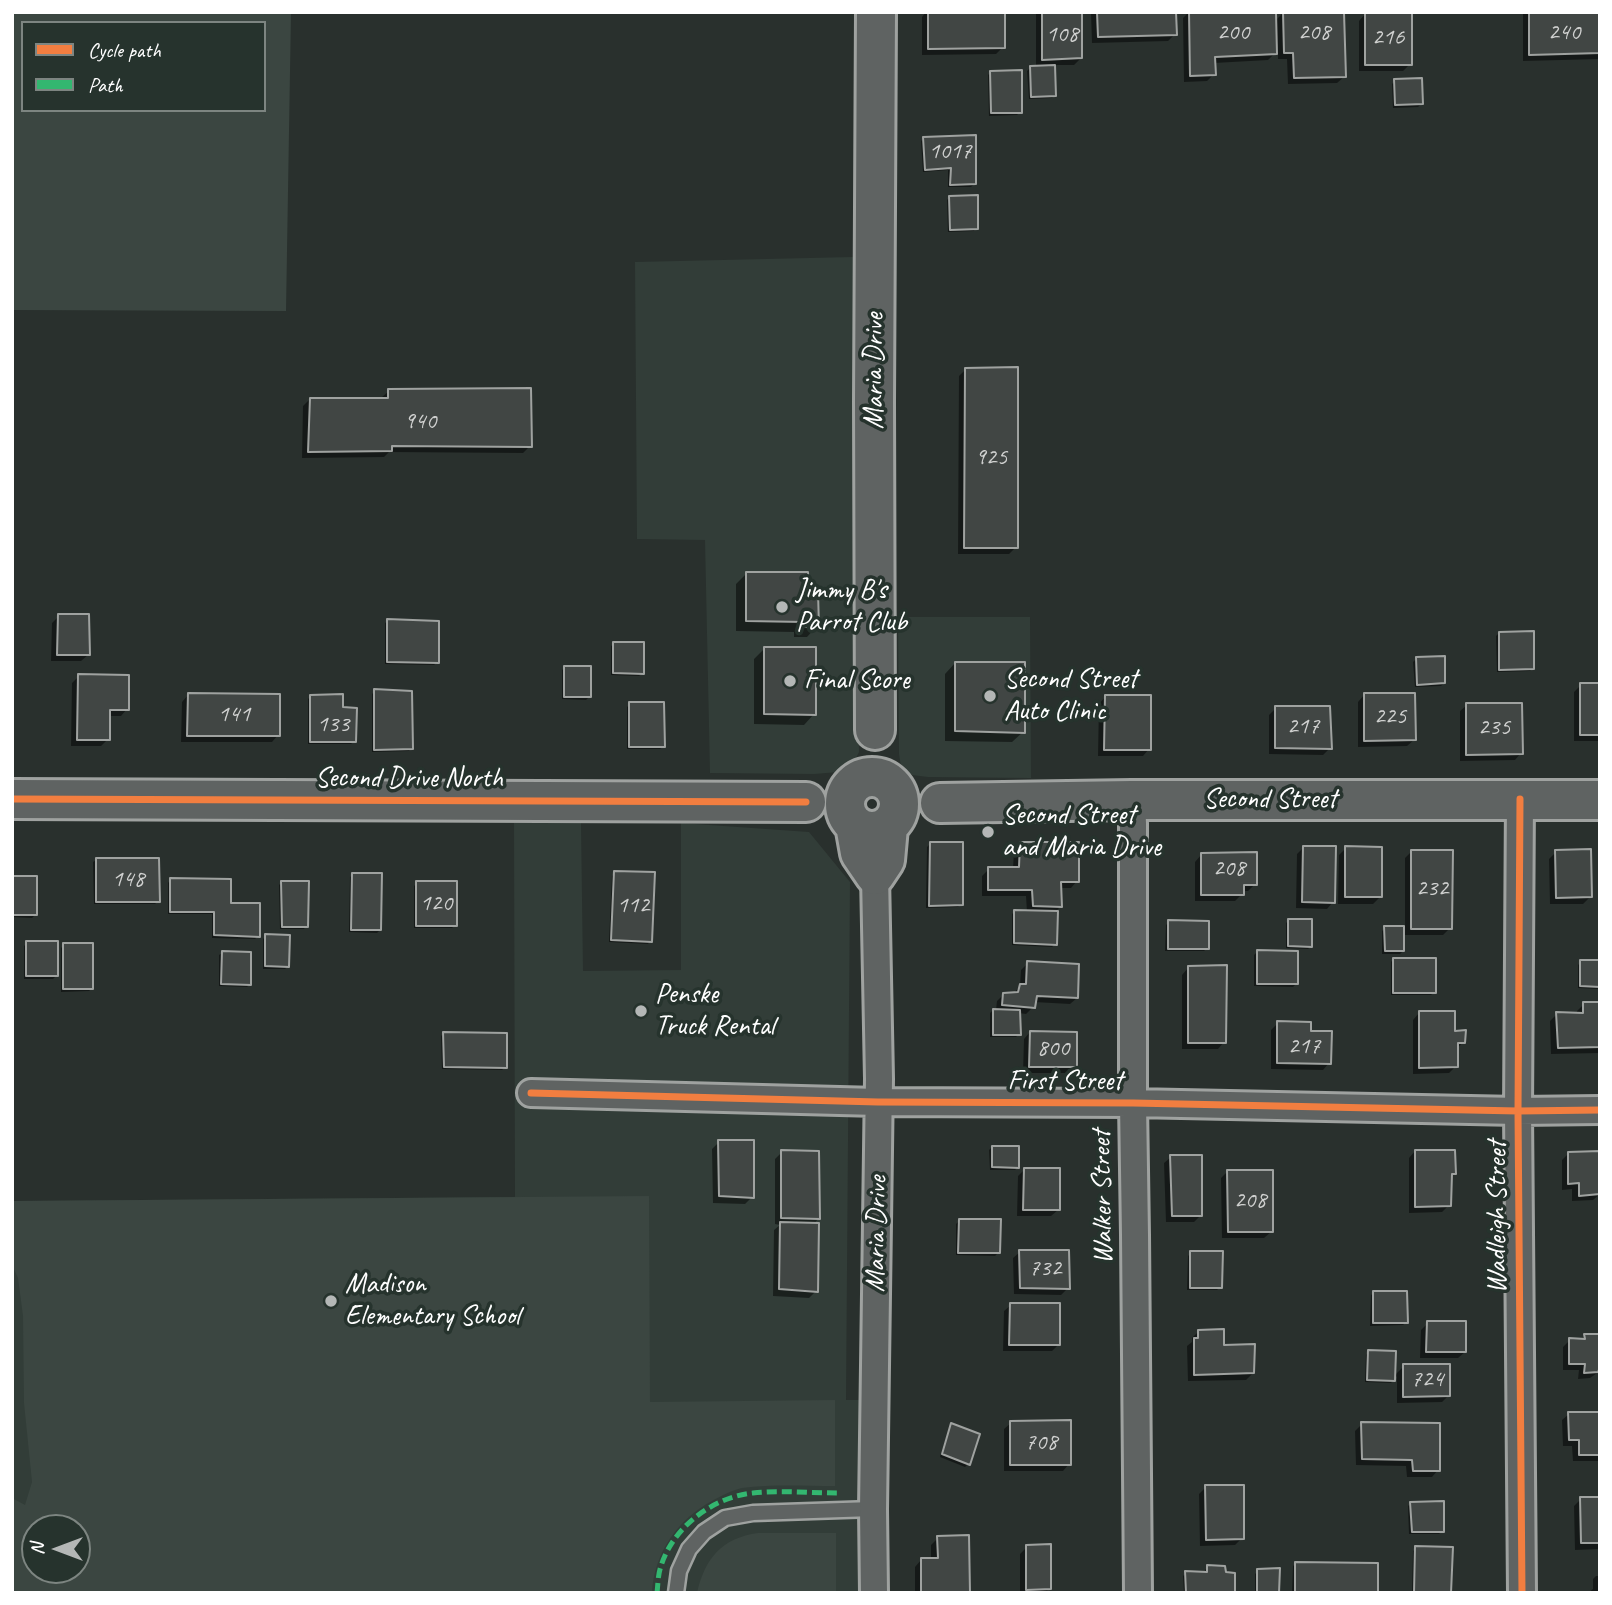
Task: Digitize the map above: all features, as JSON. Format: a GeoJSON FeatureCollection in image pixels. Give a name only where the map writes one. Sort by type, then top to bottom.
{"type":"FeatureCollection","features":[{"type":"Feature","properties":{"kind":"street","name":"Maria Drive"},"geometry":{"type":"LineString","coordinates":[[874,1593],[878,1102],[876,875],[860,853],[884,747],[876,730],[876,12]]}},
{"type":"Feature","properties":{"kind":"street","name":"Second Drive North"},"geometry":{"type":"LineString","coordinates":[[12,799],[806,802],[822,814],[840,820],[872,805]]}},
{"type":"Feature","properties":{"kind":"street","name":"Wadleigh Street"},"geometry":{"type":"LineString","coordinates":[[1520,799],[1518,1111],[1522,1593]]}},
{"type":"Feature","properties":{"kind":"street","name":"Second Street"},"geometry":{"type":"LineString","coordinates":[[872,805],[916,818],[940,803],[1132,800],[1600,800]]}},
{"type":"Feature","properties":{"kind":"street","name":"Walker Street"},"geometry":{"type":"LineString","coordinates":[[1132,800],[1138,1593]]}},
{"type":"Feature","properties":{"kind":"street","name":"First Street"},"geometry":{"type":"LineString","coordinates":[[531,1093],[878,1102],[1600,1110]]}},
{"type":"Feature","properties":{"kind":"lane"},"geometry":{"type":"LineString","coordinates":[[676,1593],[679,1571],[689,1549],[704,1532],[725,1518],[753,1513],[873,1509]]}},
{"type":"Feature","properties":{"kind":"shaded area"},"geometry":{"type":"Polygon","coordinates":[[[12,12],[291,12],[286,311],[12,310],[12,12]]]}},
{"type":"Feature","properties":{"kind":"shaded area"},"geometry":{"type":"Polygon","coordinates":[[[853,257],[859,752],[853,764],[838,772],[710,773],[705,540],[637,539],[635,262],[853,257]]]}},
{"type":"Feature","properties":{"kind":"shaded area"},"geometry":{"type":"Polygon","coordinates":[[[898,617],[1030,617],[1031,778],[928,777],[912,775],[901,767],[898,617]]]}},
{"type":"Feature","properties":{"kind":"shaded area","name":"Madison Elementary School"},"geometry":{"type":"Polygon","coordinates":[[[514,823],[581,823],[583,971],[681,970],[681,823],[809,832],[850,882],[846,1400],[875,1400],[877,1593],[12,1593],[12,1201],[515,1197],[514,823]]]}},
{"type":"Feature","properties":{"kind":"shaded area","name":"Madison Elementary School"},"geometry":{"type":"Polygon","coordinates":[[[649,1196],[650,1402],[835,1400],[835,1486],[742,1488],[700,1508],[679,1527],[663,1551],[657,1564],[652,1593],[12,1593],[12,1498],[25,1505],[32,1482],[24,1403],[23,1316],[18,1278],[12,1265],[12,1201],[649,1196]]]}},
{"type":"Feature","properties":{"kind":"shaded area"},"geometry":{"type":"Polygon","coordinates":[[[758,1533],[836,1533],[836,1593],[697,1593],[705,1570],[717,1552],[734,1540],[758,1533]]]}},
{"type":"Feature","properties":{"kind":"building"},"geometry":{"type":"Polygon","coordinates":[[[928,12],[1005,12],[1005,48],[928,49],[928,12]]]}},
{"type":"Feature","properties":{"kind":"building"},"geometry":{"type":"Polygon","coordinates":[[[1042,12],[1082,12],[1082,58],[1042,60],[1042,12]]]}},
{"type":"Feature","properties":{"kind":"building"},"geometry":{"type":"Polygon","coordinates":[[[1097,12],[1176,12],[1177,35],[1098,37],[1097,12]]]}},
{"type":"Feature","properties":{"kind":"building"},"geometry":{"type":"Polygon","coordinates":[[[1189,12],[1276,12],[1277,54],[1215,57],[1216,75],[1190,76],[1189,12]]]}},
{"type":"Feature","properties":{"kind":"building"},"geometry":{"type":"Polygon","coordinates":[[[1283,12],[1344,12],[1346,77],[1294,78],[1293,53],[1284,53],[1283,12]]]}},
{"type":"Feature","properties":{"kind":"building"},"geometry":{"type":"Polygon","coordinates":[[[1365,12],[1412,12],[1412,65],[1365,65],[1365,12]]]}},
{"type":"Feature","properties":{"kind":"building"},"geometry":{"type":"Polygon","coordinates":[[[1529,12],[1600,12],[1600,53],[1529,55],[1529,12]]]}},
{"type":"Feature","properties":{"kind":"building"},"geometry":{"type":"Polygon","coordinates":[[[1055,65],[1056,96],[1031,97],[1030,66],[1055,65]]]}},
{"type":"Feature","properties":{"kind":"building"},"geometry":{"type":"Polygon","coordinates":[[[1022,70],[1022,113],[991,113],[990,71],[1022,70]]]}},
{"type":"Feature","properties":{"kind":"building"},"geometry":{"type":"Polygon","coordinates":[[[1422,78],[1423,104],[1395,105],[1394,79],[1422,78]]]}},
{"type":"Feature","properties":{"kind":"building"},"geometry":{"type":"Polygon","coordinates":[[[976,135],[976,184],[950,185],[951,168],[925,170],[923,137],[976,135]]]}},
{"type":"Feature","properties":{"kind":"building"},"geometry":{"type":"Polygon","coordinates":[[[978,195],[978,229],[950,230],[949,196],[978,195]]]}},
{"type":"Feature","properties":{"kind":"building"},"geometry":{"type":"Polygon","coordinates":[[[1018,367],[1018,548],[964,548],[965,368],[1018,367]]]}},
{"type":"Feature","properties":{"kind":"building"},"geometry":{"type":"Polygon","coordinates":[[[531,388],[532,447],[392,446],[392,451],[308,452],[310,398],[388,398],[388,389],[531,388]]]}},
{"type":"Feature","properties":{"kind":"building","name":"Jimmy B's Parrot Club"},"geometry":{"type":"Polygon","coordinates":[[[746,572],[808,572],[809,592],[818,592],[819,627],[804,627],[804,622],[746,621],[746,572]]]}},
{"type":"Feature","properties":{"kind":"building"},"geometry":{"type":"Polygon","coordinates":[[[58,614],[89,614],[90,655],[57,655],[58,614]]]}},
{"type":"Feature","properties":{"kind":"building"},"geometry":{"type":"Polygon","coordinates":[[[387,619],[439,621],[439,663],[387,662],[387,619]]]}},
{"type":"Feature","properties":{"kind":"building"},"geometry":{"type":"Polygon","coordinates":[[[1534,631],[1534,669],[1499,670],[1499,632],[1534,631]]]}},
{"type":"Feature","properties":{"kind":"building"},"geometry":{"type":"Polygon","coordinates":[[[613,642],[644,642],[644,674],[613,673],[613,642]]]}},
{"type":"Feature","properties":{"kind":"building","name":"Final Score"},"geometry":{"type":"Polygon","coordinates":[[[764,647],[816,647],[816,715],[764,714],[764,647]]]}},
{"type":"Feature","properties":{"kind":"building"},"geometry":{"type":"Polygon","coordinates":[[[1445,656],[1445,683],[1417,685],[1416,657],[1445,656]]]}},
{"type":"Feature","properties":{"kind":"building","name":"Second Street Auto Clinic"},"geometry":{"type":"Polygon","coordinates":[[[955,662],[1025,662],[1025,733],[955,731],[955,662]]]}},
{"type":"Feature","properties":{"kind":"building"},"geometry":{"type":"Polygon","coordinates":[[[564,666],[591,666],[591,697],[564,697],[564,666]]]}},
{"type":"Feature","properties":{"kind":"building"},"geometry":{"type":"Polygon","coordinates":[[[78,674],[129,675],[129,710],[110,710],[110,740],[77,740],[78,674]]]}},
{"type":"Feature","properties":{"kind":"building"},"geometry":{"type":"Polygon","coordinates":[[[1580,683],[1600,683],[1600,735],[1580,735],[1580,683]]]}},
{"type":"Feature","properties":{"kind":"building"},"geometry":{"type":"Polygon","coordinates":[[[374,689],[412,691],[413,749],[374,750],[374,689]]]}},
{"type":"Feature","properties":{"kind":"building"},"geometry":{"type":"Polygon","coordinates":[[[188,693],[280,694],[280,736],[187,736],[188,693]]]}},
{"type":"Feature","properties":{"kind":"building"},"geometry":{"type":"Polygon","coordinates":[[[1364,693],[1415,693],[1416,740],[1364,741],[1364,693]]]}},
{"type":"Feature","properties":{"kind":"building"},"geometry":{"type":"Polygon","coordinates":[[[343,694],[343,707],[357,708],[356,742],[310,742],[310,695],[343,694]]]}},
{"type":"Feature","properties":{"kind":"building"},"geometry":{"type":"Polygon","coordinates":[[[1105,695],[1151,695],[1151,750],[1104,750],[1105,695]]]}},
{"type":"Feature","properties":{"kind":"building"},"geometry":{"type":"Polygon","coordinates":[[[629,702],[664,702],[665,747],[629,747],[629,702]]]}},
{"type":"Feature","properties":{"kind":"building"},"geometry":{"type":"Polygon","coordinates":[[[1466,703],[1522,703],[1523,754],[1466,755],[1466,703]]]}},
{"type":"Feature","properties":{"kind":"building"},"geometry":{"type":"Polygon","coordinates":[[[1275,706],[1330,706],[1332,749],[1275,748],[1275,706]]]}},
{"type":"Feature","properties":{"kind":"building"},"geometry":{"type":"Polygon","coordinates":[[[930,842],[963,842],[963,905],[929,906],[930,842]]]}},
{"type":"Feature","properties":{"kind":"building"},"geometry":{"type":"Polygon","coordinates":[[[1020,842],[1079,842],[1079,882],[1061,882],[1062,907],[1033,906],[1032,890],[988,890],[988,867],[1019,867],[1020,842]]]}},
{"type":"Feature","properties":{"kind":"building"},"geometry":{"type":"Polygon","coordinates":[[[1303,846],[1336,846],[1335,903],[1302,902],[1303,846]]]}},
{"type":"Feature","properties":{"kind":"building"},"geometry":{"type":"Polygon","coordinates":[[[1345,846],[1382,847],[1382,897],[1345,897],[1345,846]]]}},
{"type":"Feature","properties":{"kind":"building"},"geometry":{"type":"Polygon","coordinates":[[[1591,849],[1592,897],[1556,898],[1555,850],[1591,849]]]}},
{"type":"Feature","properties":{"kind":"building"},"geometry":{"type":"Polygon","coordinates":[[[1411,850],[1453,850],[1452,929],[1411,929],[1411,850]]]}},
{"type":"Feature","properties":{"kind":"building"},"geometry":{"type":"Polygon","coordinates":[[[1257,852],[1257,885],[1244,885],[1244,895],[1201,895],[1201,853],[1257,852]]]}},
{"type":"Feature","properties":{"kind":"building"},"geometry":{"type":"Polygon","coordinates":[[[96,858],[159,858],[160,902],[96,902],[96,858]]]}},
{"type":"Feature","properties":{"kind":"building"},"geometry":{"type":"Polygon","coordinates":[[[614,871],[655,872],[652,942],[611,940],[614,871]]]}},
{"type":"Feature","properties":{"kind":"building"},"geometry":{"type":"Polygon","coordinates":[[[352,873],[382,873],[381,930],[351,930],[352,873]]]}},
{"type":"Feature","properties":{"kind":"building"},"geometry":{"type":"Polygon","coordinates":[[[12,876],[37,876],[37,915],[12,915],[12,876]]]}},
{"type":"Feature","properties":{"kind":"building"},"geometry":{"type":"Polygon","coordinates":[[[170,878],[231,879],[231,903],[260,903],[260,937],[214,935],[214,912],[170,912],[170,878]]]}},
{"type":"Feature","properties":{"kind":"building"},"geometry":{"type":"Polygon","coordinates":[[[281,881],[309,881],[308,927],[282,927],[281,881]]]}},
{"type":"Feature","properties":{"kind":"building"},"geometry":{"type":"Polygon","coordinates":[[[416,881],[457,881],[457,926],[416,926],[416,881]]]}},
{"type":"Feature","properties":{"kind":"building"},"geometry":{"type":"Polygon","coordinates":[[[1014,910],[1058,911],[1057,945],[1014,943],[1014,910]]]}},
{"type":"Feature","properties":{"kind":"building"},"geometry":{"type":"Polygon","coordinates":[[[1288,919],[1312,919],[1312,947],[1288,946],[1288,919]]]}},
{"type":"Feature","properties":{"kind":"building"},"geometry":{"type":"Polygon","coordinates":[[[1168,920],[1209,921],[1209,949],[1168,949],[1168,920]]]}},
{"type":"Feature","properties":{"kind":"building"},"geometry":{"type":"Polygon","coordinates":[[[1384,926],[1404,926],[1404,951],[1385,951],[1384,926]]]}},
{"type":"Feature","properties":{"kind":"building"},"geometry":{"type":"Polygon","coordinates":[[[265,934],[290,935],[289,967],[265,966],[265,934]]]}},
{"type":"Feature","properties":{"kind":"building"},"geometry":{"type":"Polygon","coordinates":[[[26,941],[58,941],[58,976],[26,976],[26,941]]]}},
{"type":"Feature","properties":{"kind":"building"},"geometry":{"type":"Polygon","coordinates":[[[63,943],[93,943],[93,989],[63,989],[63,943]]]}},
{"type":"Feature","properties":{"kind":"building"},"geometry":{"type":"Polygon","coordinates":[[[1257,950],[1298,951],[1298,984],[1257,984],[1257,950]]]}},
{"type":"Feature","properties":{"kind":"building"},"geometry":{"type":"Polygon","coordinates":[[[222,951],[251,952],[251,985],[221,984],[222,951]]]}},
{"type":"Feature","properties":{"kind":"building"},"geometry":{"type":"Polygon","coordinates":[[[1393,958],[1436,958],[1436,993],[1393,993],[1393,958]]]}},
{"type":"Feature","properties":{"kind":"building"},"geometry":{"type":"Polygon","coordinates":[[[1580,960],[1600,960],[1600,987],[1580,986],[1580,960]]]}},
{"type":"Feature","properties":{"kind":"building"},"geometry":{"type":"Polygon","coordinates":[[[1027,961],[1079,964],[1078,998],[1037,996],[1035,1008],[1002,1005],[1003,993],[1018,992],[1020,984],[1026,984],[1027,961]]]}},
{"type":"Feature","properties":{"kind":"building"},"geometry":{"type":"Polygon","coordinates":[[[1227,965],[1226,1043],[1188,1043],[1188,966],[1227,965]]]}},
{"type":"Feature","properties":{"kind":"building"},"geometry":{"type":"Polygon","coordinates":[[[1583,1002],[1600,1002],[1600,1047],[1558,1048],[1556,1012],[1583,1013],[1583,1002]]]}},
{"type":"Feature","properties":{"kind":"building"},"geometry":{"type":"Polygon","coordinates":[[[993,1009],[1020,1010],[1021,1035],[993,1035],[993,1009]]]}},
{"type":"Feature","properties":{"kind":"building"},"geometry":{"type":"Polygon","coordinates":[[[1419,1011],[1455,1011],[1455,1031],[1466,1030],[1465,1043],[1458,1043],[1458,1067],[1419,1068],[1419,1011]]]}},
{"type":"Feature","properties":{"kind":"building"},"geometry":{"type":"Polygon","coordinates":[[[1277,1021],[1311,1022],[1311,1031],[1332,1031],[1331,1064],[1277,1063],[1277,1021]]]}},
{"type":"Feature","properties":{"kind":"building"},"geometry":{"type":"Polygon","coordinates":[[[1030,1031],[1077,1032],[1077,1067],[1029,1067],[1030,1031]]]}},
{"type":"Feature","properties":{"kind":"building"},"geometry":{"type":"Polygon","coordinates":[[[443,1032],[507,1033],[507,1068],[444,1067],[443,1032]]]}},
{"type":"Feature","properties":{"kind":"building"},"geometry":{"type":"Polygon","coordinates":[[[718,1140],[754,1140],[754,1198],[719,1196],[718,1140]]]}},
{"type":"Feature","properties":{"kind":"building"},"geometry":{"type":"Polygon","coordinates":[[[992,1146],[1019,1146],[1019,1168],[992,1167],[992,1146]]]}},
{"type":"Feature","properties":{"kind":"building"},"geometry":{"type":"Polygon","coordinates":[[[781,1150],[819,1151],[820,1219],[781,1218],[781,1150]]]}},
{"type":"Feature","properties":{"kind":"building"},"geometry":{"type":"Polygon","coordinates":[[[1415,1150],[1455,1150],[1456,1174],[1452,1174],[1451,1206],[1415,1207],[1415,1150]]]}},
{"type":"Feature","properties":{"kind":"building"},"geometry":{"type":"Polygon","coordinates":[[[1600,1151],[1600,1194],[1579,1196],[1579,1183],[1568,1184],[1568,1152],[1600,1151]]]}},
{"type":"Feature","properties":{"kind":"building"},"geometry":{"type":"Polygon","coordinates":[[[1170,1155],[1202,1155],[1202,1216],[1172,1216],[1170,1155]]]}},
{"type":"Feature","properties":{"kind":"building"},"geometry":{"type":"Polygon","coordinates":[[[1024,1168],[1060,1168],[1060,1210],[1023,1210],[1024,1168]]]}},
{"type":"Feature","properties":{"kind":"building"},"geometry":{"type":"Polygon","coordinates":[[[1227,1170],[1273,1170],[1273,1232],[1228,1232],[1227,1170]]]}},
{"type":"Feature","properties":{"kind":"building"},"geometry":{"type":"Polygon","coordinates":[[[959,1219],[1001,1219],[1000,1253],[958,1253],[959,1219]]]}},
{"type":"Feature","properties":{"kind":"building"},"geometry":{"type":"Polygon","coordinates":[[[780,1222],[819,1223],[818,1292],[779,1289],[780,1222]]]}},
{"type":"Feature","properties":{"kind":"building"},"geometry":{"type":"Polygon","coordinates":[[[1019,1250],[1069,1250],[1070,1289],[1020,1288],[1019,1250]]]}},
{"type":"Feature","properties":{"kind":"building"},"geometry":{"type":"Polygon","coordinates":[[[1190,1251],[1223,1251],[1222,1288],[1190,1288],[1190,1251]]]}},
{"type":"Feature","properties":{"kind":"building"},"geometry":{"type":"Polygon","coordinates":[[[1373,1291],[1407,1291],[1408,1323],[1373,1323],[1373,1291]]]}},
{"type":"Feature","properties":{"kind":"building"},"geometry":{"type":"Polygon","coordinates":[[[1010,1303],[1060,1303],[1060,1345],[1009,1345],[1010,1303]]]}},
{"type":"Feature","properties":{"kind":"building"},"geometry":{"type":"Polygon","coordinates":[[[1427,1321],[1466,1321],[1466,1352],[1426,1352],[1427,1321]]]}},
{"type":"Feature","properties":{"kind":"building"},"geometry":{"type":"Polygon","coordinates":[[[1224,1329],[1224,1345],[1255,1344],[1254,1373],[1194,1375],[1194,1338],[1198,1338],[1198,1330],[1224,1329]]]}},
{"type":"Feature","properties":{"kind":"building"},"geometry":{"type":"Polygon","coordinates":[[[1584,1334],[1600,1334],[1598,1372],[1584,1373],[1585,1364],[1569,1364],[1569,1338],[1585,1339],[1584,1334]]]}},
{"type":"Feature","properties":{"kind":"building"},"geometry":{"type":"Polygon","coordinates":[[[1368,1350],[1396,1351],[1395,1381],[1367,1380],[1368,1350]]]}},
{"type":"Feature","properties":{"kind":"building"},"geometry":{"type":"Polygon","coordinates":[[[1403,1364],[1450,1364],[1450,1396],[1403,1397],[1403,1364]]]}},
{"type":"Feature","properties":{"kind":"building"},"geometry":{"type":"Polygon","coordinates":[[[1568,1412],[1600,1412],[1600,1455],[1579,1455],[1579,1440],[1569,1440],[1568,1412]]]}},
{"type":"Feature","properties":{"kind":"building"},"geometry":{"type":"Polygon","coordinates":[[[1071,1420],[1071,1465],[1010,1465],[1010,1421],[1071,1420]]]}},
{"type":"Feature","properties":{"kind":"building"},"geometry":{"type":"Polygon","coordinates":[[[1361,1422],[1440,1423],[1440,1471],[1413,1471],[1412,1460],[1362,1459],[1361,1422]]]}},
{"type":"Feature","properties":{"kind":"building"},"geometry":{"type":"Polygon","coordinates":[[[951,1423],[980,1434],[970,1465],[942,1454],[951,1423]]]}},
{"type":"Feature","properties":{"kind":"building"},"geometry":{"type":"Polygon","coordinates":[[[1205,1485],[1244,1485],[1244,1539],[1206,1540],[1205,1485]]]}},
{"type":"Feature","properties":{"kind":"building"},"geometry":{"type":"Polygon","coordinates":[[[1580,1497],[1600,1497],[1600,1543],[1581,1543],[1580,1497]]]}},
{"type":"Feature","properties":{"kind":"building"},"geometry":{"type":"Polygon","coordinates":[[[1444,1501],[1444,1532],[1412,1532],[1410,1502],[1444,1501]]]}},
{"type":"Feature","properties":{"kind":"building"},"geometry":{"type":"Polygon","coordinates":[[[969,1535],[970,1593],[921,1593],[921,1558],[938,1558],[937,1536],[969,1535]]]}},
{"type":"Feature","properties":{"kind":"building"},"geometry":{"type":"Polygon","coordinates":[[[1051,1544],[1051,1589],[1026,1590],[1026,1545],[1051,1544]]]}},
{"type":"Feature","properties":{"kind":"building"},"geometry":{"type":"Polygon","coordinates":[[[1415,1546],[1453,1547],[1451,1593],[1414,1593],[1415,1546]]]}},
{"type":"Feature","properties":{"kind":"building"},"geometry":{"type":"Polygon","coordinates":[[[1295,1562],[1378,1563],[1378,1593],[1295,1593],[1295,1562]]]}},
{"type":"Feature","properties":{"kind":"building"},"geometry":{"type":"Polygon","coordinates":[[[1207,1565],[1225,1566],[1226,1572],[1235,1573],[1235,1593],[1186,1593],[1185,1571],[1207,1572],[1207,1565]]]}},
{"type":"Feature","properties":{"kind":"building"},"geometry":{"type":"Polygon","coordinates":[[[1280,1568],[1279,1593],[1257,1593],[1257,1569],[1280,1568]]]}},
{"type":"Feature","properties":{"kind":"marked path"},"geometry":{"type":"LineString","coordinates":[[657,1593],[661,1566],[667,1552],[685,1527],[709,1508],[723,1501],[753,1493],[839,1493]]}},
{"type":"Feature","properties":{"kind":"cycle path"},"geometry":{"type":"LineString","coordinates":[[12,799],[806,802]]}},
{"type":"Feature","properties":{"kind":"cycle path"},"geometry":{"type":"LineString","coordinates":[[1520,799],[1518,1111],[1522,1593]]}},
{"type":"Feature","properties":{"kind":"cycle path"},"geometry":{"type":"LineString","coordinates":[[531,1093],[878,1102],[1600,1110]]}},
{"type":"Feature","properties":{"kind":"place","name":"Jimmy B's Parrot Club"},"geometry":{"type":"Point","coordinates":[782,607]}},
{"type":"Feature","properties":{"kind":"place","name":"Final Score"},"geometry":{"type":"Point","coordinates":[790,681]}},
{"type":"Feature","properties":{"kind":"place","name":"Second Street Auto Clinic"},"geometry":{"type":"Point","coordinates":[990,696]}},
{"type":"Feature","properties":{"kind":"place","name":"Second Street and Maria Drive"},"geometry":{"type":"Point","coordinates":[988,832]}},
{"type":"Feature","properties":{"kind":"place","name":"Penske Truck Rental"},"geometry":{"type":"Point","coordinates":[641,1011]}},
{"type":"Feature","properties":{"kind":"place","name":"Madison Elementary School"},"geometry":{"type":"Point","coordinates":[331,1301]}}]}
